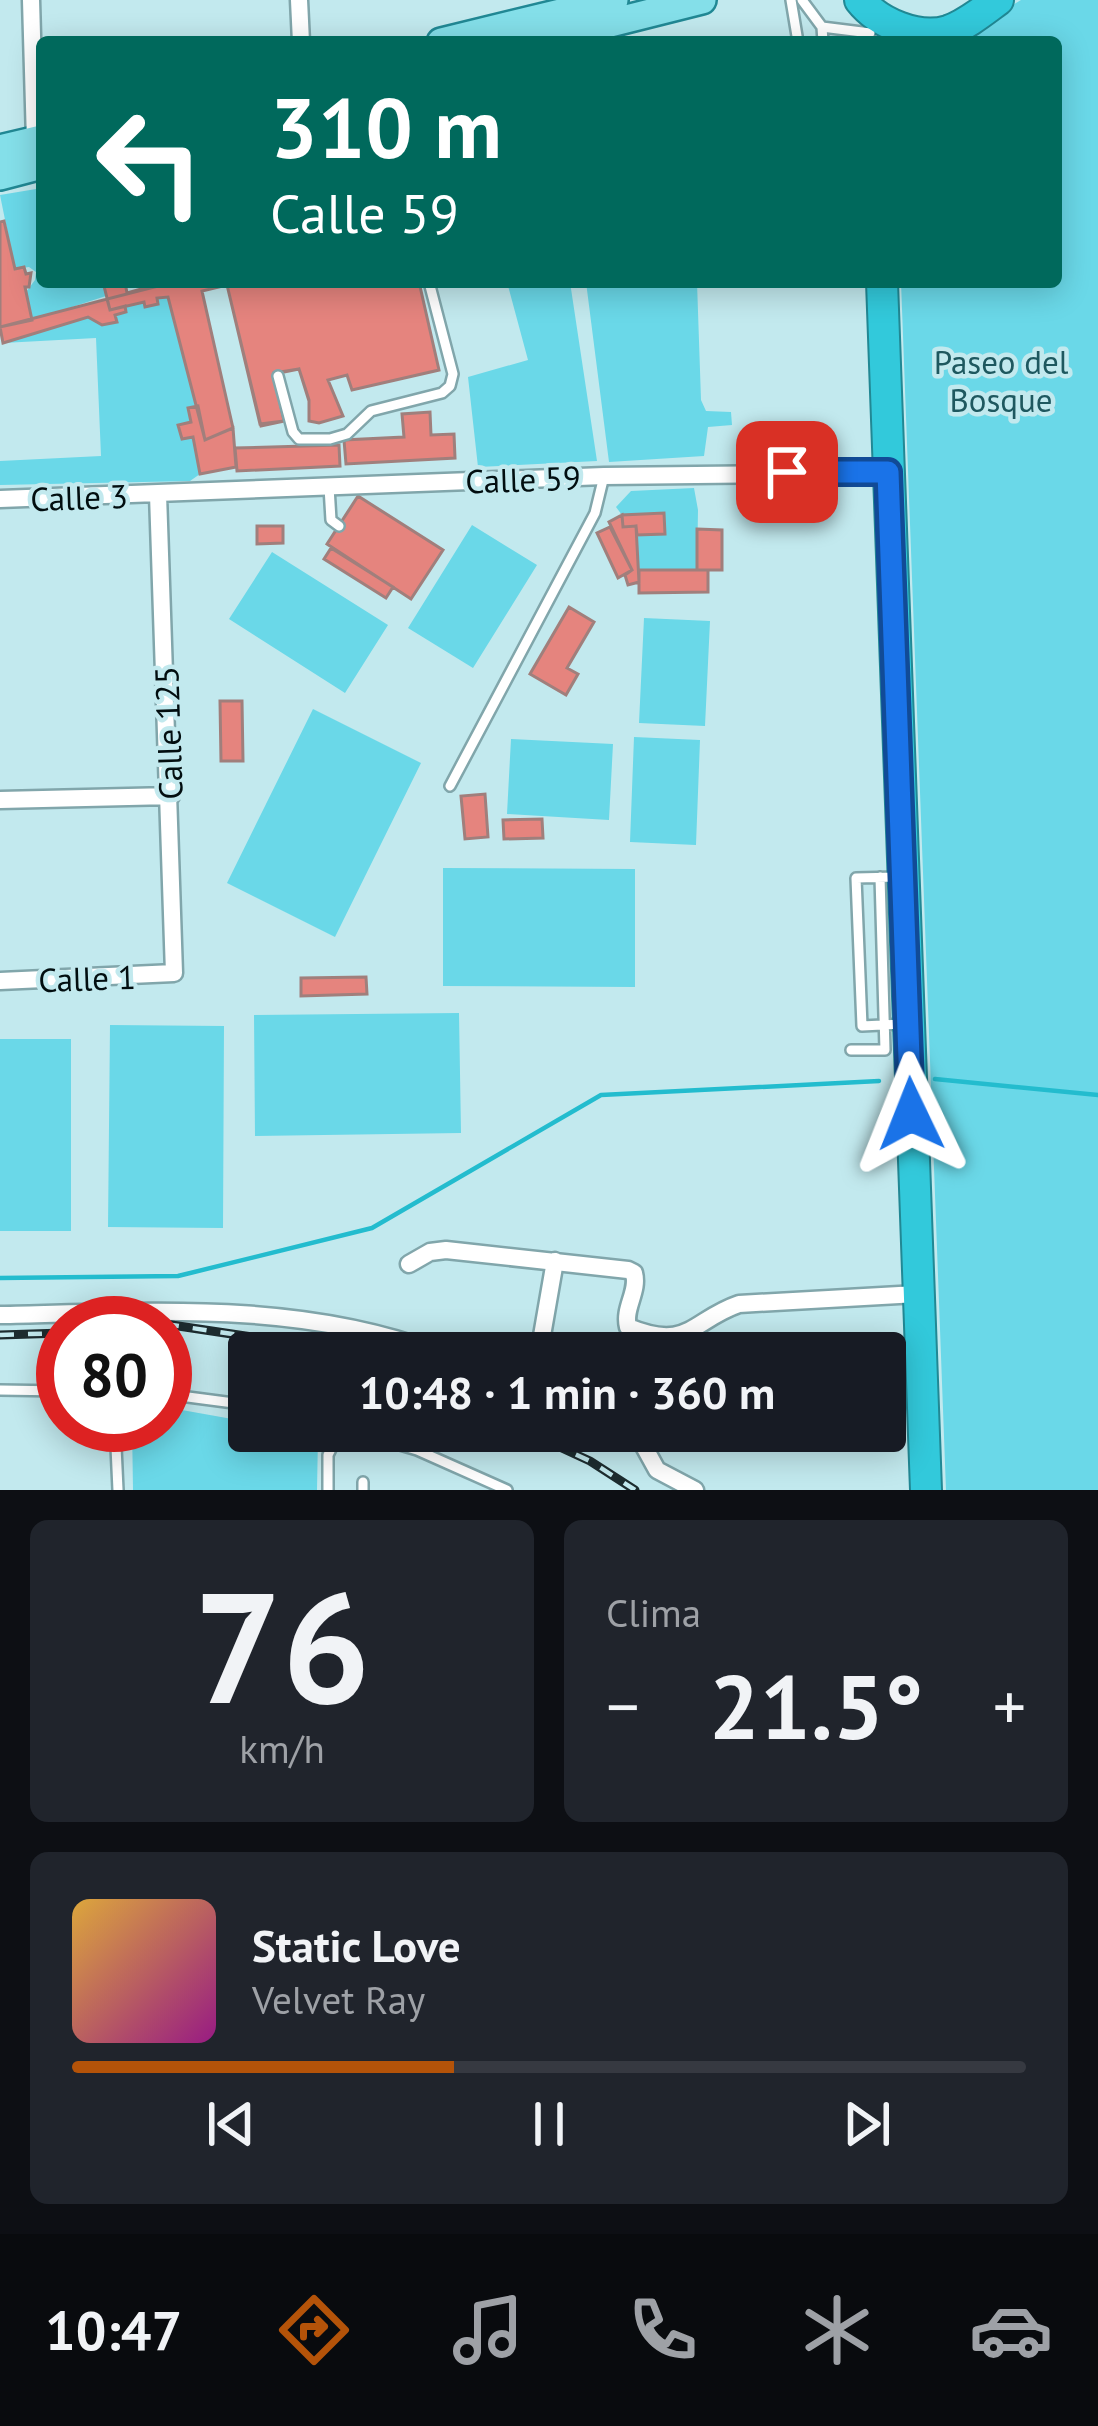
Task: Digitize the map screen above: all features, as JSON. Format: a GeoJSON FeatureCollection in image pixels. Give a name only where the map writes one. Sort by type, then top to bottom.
{"type":"FeatureCollection","features":[{"type":"Feature","properties":{"kind":"highway"},"geometry":{"type":"LineString","coordinates":[[941,36],[998,0]]}},
{"type":"Feature","properties":{"kind":"highway"},"geometry":{"type":"LineString","coordinates":[[868,21],[935,36]]}},
{"type":"Feature","properties":{"kind":"highway"},"geometry":{"type":"LineString","coordinates":[[882,288],[888,472],[887,881],[892,1018],[917,1294],[926,1490]]}},
{"type":"Feature","properties":{"kind":"main road"},"geometry":{"type":"LineString","coordinates":[[462,36],[572,5],[614,0]]}},
{"type":"Feature","properties":{"kind":"main road"},"geometry":{"type":"LineString","coordinates":[[598,34],[702,0]]}},
{"type":"Feature","properties":{"kind":"main road"},"geometry":{"type":"LineString","coordinates":[[0,149],[36,148]]}},
{"type":"Feature","properties":{"kind":"main road"},"geometry":{"type":"LineString","coordinates":[[0,176],[36,151]]}},
{"type":"Feature","properties":{"kind":"street"},"geometry":{"type":"LineString","coordinates":[[31,0],[36,82]]}},
{"type":"Feature","properties":{"kind":"street"},"geometry":{"type":"LineString","coordinates":[[299,0],[301,36]]}},
{"type":"Feature","properties":{"kind":"street","name":"Calle 59"},"geometry":{"type":"LineString","coordinates":[[158,494],[604,476],[888,472]]}},
{"type":"Feature","properties":{"kind":"street","name":"Calle 3"},"geometry":{"type":"LineString","coordinates":[[0,499],[158,494]]}},
{"type":"Feature","properties":{"kind":"street","name":"Calle 125"},"geometry":{"type":"LineString","coordinates":[[158,494],[174,973]]}},
{"type":"Feature","properties":{"kind":"street"},"geometry":{"type":"LineString","coordinates":[[0,800],[171,796]]}},
{"type":"Feature","properties":{"kind":"street","name":"Calle 1"},"geometry":{"type":"LineString","coordinates":[[0,981],[174,973]]}},
{"type":"Feature","properties":{"kind":"street"},"geometry":{"type":"LineString","coordinates":[[409,1264],[430,1252],[446,1250],[634,1273],[626,1319],[628,1327],[643,1332]]}},
{"type":"Feature","properties":{"kind":"street"},"geometry":{"type":"LineString","coordinates":[[542,1332],[555,1261]]}},
{"type":"Feature","properties":{"kind":"street"},"geometry":{"type":"LineString","coordinates":[[694,1332],[724,1309],[739,1304],[917,1294]]}},
{"type":"Feature","properties":{"kind":"street"},"geometry":{"type":"LineString","coordinates":[[0,1315],[216,1311],[366,1332]]}},
{"type":"Feature","properties":{"kind":"street"},"geometry":{"type":"LineString","coordinates":[[648,1452],[657,1470],[695,1490]]}},
{"type":"Feature","properties":{"kind":"lane"},"geometry":{"type":"LineString","coordinates":[[791,0],[797,36]]}},
{"type":"Feature","properties":{"kind":"lane"},"geometry":{"type":"LineString","coordinates":[[802,0],[822,36]]}},
{"type":"Feature","properties":{"kind":"lane"},"geometry":{"type":"LineString","coordinates":[[821,27],[868,21]]}},
{"type":"Feature","properties":{"kind":"lane"},"geometry":{"type":"LineString","coordinates":[[278,376],[293,432],[299,439],[314,441],[347,434],[371,411],[442,393],[453,374],[431,288]]}},
{"type":"Feature","properties":{"kind":"lane"},"geometry":{"type":"LineString","coordinates":[[450,786],[595,513],[604,476]]}},
{"type":"Feature","properties":{"kind":"lane"},"geometry":{"type":"LineString","coordinates":[[328,487],[331,520],[338,526]]}},
{"type":"Feature","properties":{"kind":"lane"},"geometry":{"type":"LineString","coordinates":[[887,881],[856,889],[862,1026],[892,1018]]}},
{"type":"Feature","properties":{"kind":"lane"},"geometry":{"type":"LineString","coordinates":[[861,1005],[892,1018]]}},
{"type":"Feature","properties":{"kind":"lane"},"geometry":{"type":"LineString","coordinates":[[851,1050],[885,1050],[892,1018]]}},
{"type":"Feature","properties":{"kind":"lane"},"geometry":{"type":"LineString","coordinates":[[0,1390],[36,1391]]}},
{"type":"Feature","properties":{"kind":"lane"},"geometry":{"type":"LineString","coordinates":[[192,1398],[228,1402]]}},
{"type":"Feature","properties":{"kind":"lane"},"geometry":{"type":"LineString","coordinates":[[116,1452],[118,1490]]}},
{"type":"Feature","properties":{"kind":"lane"},"geometry":{"type":"LineString","coordinates":[[328,1490],[330,1452]]}},
{"type":"Feature","properties":{"kind":"lane"},"geometry":{"type":"LineString","coordinates":[[422,1452],[507,1490]]}},
{"type":"Feature","properties":{"kind":"green space","name":"Paseo del Bosque"},"geometry":{"type":"Polygon","coordinates":[[[1021,0],[1098,0],[1098,1490],[946,1490],[901,288],[1062,288],[1062,36],[963,36],[1021,0]]]}},
{"type":"Feature","properties":{"kind":"green space"},"geometry":{"type":"Polygon","coordinates":[[[36,189],[36,272],[29,267],[15,269],[0,195],[36,189]]]}},
{"type":"Feature","properties":{"kind":"green space"},"geometry":{"type":"Polygon","coordinates":[[[36,272],[36,288],[104,288],[106,296],[32,320],[26,292],[36,272]]]}},
{"type":"Feature","properties":{"kind":"green space"},"geometry":{"type":"Polygon","coordinates":[[[509,288],[571,288],[597,461],[478,467],[468,377],[528,360],[509,288]]]}},
{"type":"Feature","properties":{"kind":"green space"},"geometry":{"type":"Polygon","coordinates":[[[587,288],[697,288],[701,400],[706,411],[731,412],[732,425],[708,427],[704,456],[609,462],[587,288]]]}},
{"type":"Feature","properties":{"kind":"green space"},"geometry":{"type":"Polygon","coordinates":[[[168,297],[198,406],[188,408],[191,422],[179,425],[182,439],[193,437],[200,474],[190,481],[0,485],[0,461],[101,456],[96,338],[3,343],[88,317],[103,325],[116,322],[115,315],[126,312],[125,306],[144,302],[146,307],[157,304],[157,298],[168,297]]]}},
{"type":"Feature","properties":{"kind":"green space"},"geometry":{"type":"Polygon","coordinates":[[[694,488],[697,570],[639,570],[637,535],[665,534],[664,514],[622,515],[616,507],[631,491],[694,488]]]}},
{"type":"Feature","properties":{"kind":"green space"},"geometry":{"type":"Polygon","coordinates":[[[472,525],[537,565],[473,668],[408,628],[472,525]]]}},
{"type":"Feature","properties":{"kind":"green space"},"geometry":{"type":"Polygon","coordinates":[[[272,552],[388,625],[345,693],[229,619],[272,552]]]}},
{"type":"Feature","properties":{"kind":"green space"},"geometry":{"type":"Polygon","coordinates":[[[644,618],[710,621],[705,726],[639,723],[644,618]]]}},
{"type":"Feature","properties":{"kind":"green space"},"geometry":{"type":"Polygon","coordinates":[[[313,709],[421,763],[335,937],[227,883],[313,709]]]}},
{"type":"Feature","properties":{"kind":"green space"},"geometry":{"type":"Polygon","coordinates":[[[634,737],[700,740],[696,845],[630,842],[634,737]]]}},
{"type":"Feature","properties":{"kind":"green space"},"geometry":{"type":"Polygon","coordinates":[[[511,739],[613,744],[609,820],[507,814],[511,739]]]}},
{"type":"Feature","properties":{"kind":"green space"},"geometry":{"type":"Polygon","coordinates":[[[443,868],[635,869],[635,987],[443,986],[443,868]]]}},
{"type":"Feature","properties":{"kind":"green space"},"geometry":{"type":"Polygon","coordinates":[[[459,1013],[461,1133],[255,1136],[254,1015],[459,1013]]]}},
{"type":"Feature","properties":{"kind":"green space"},"geometry":{"type":"Polygon","coordinates":[[[110,1025],[224,1026],[223,1228],[108,1227],[110,1025]]]}},
{"type":"Feature","properties":{"kind":"green space"},"geometry":{"type":"Polygon","coordinates":[[[0,1039],[71,1039],[71,1231],[0,1231],[0,1039]]]}},
{"type":"Feature","properties":{"kind":"green space"},"geometry":{"type":"Polygon","coordinates":[[[192,1412],[228,1418],[228,1452],[318,1452],[317,1490],[133,1490],[132,1452],[192,1452],[192,1412]]]}},
{"type":"Feature","properties":{"kind":"building"},"geometry":{"type":"Polygon","coordinates":[[[4,221],[15,269],[24,267],[26,274],[31,273],[29,287],[25,287],[32,320],[0,327],[0,222],[4,221]]]}},
{"type":"Feature","properties":{"kind":"building"},"geometry":{"type":"Polygon","coordinates":[[[104,288],[126,288],[127,293],[145,288],[214,288],[202,291],[233,428],[205,440],[168,297],[145,307],[144,302],[110,310],[104,288]]]}},
{"type":"Feature","properties":{"kind":"building"},"geometry":{"type":"Polygon","coordinates":[[[150,288],[214,288],[202,291],[233,428],[205,440],[168,297],[145,307],[144,302],[110,310],[107,299],[150,288]]]}},
{"type":"Feature","properties":{"kind":"building"},"geometry":{"type":"Polygon","coordinates":[[[228,288],[420,288],[439,370],[352,390],[347,375],[328,380],[343,416],[319,423],[309,421],[309,400],[299,369],[274,373],[284,421],[261,426],[228,288]]]}},
{"type":"Feature","properties":{"kind":"building"},"geometry":{"type":"Polygon","coordinates":[[[228,288],[420,288],[439,370],[352,390],[347,375],[328,380],[343,416],[319,423],[309,421],[309,401],[299,369],[274,374],[284,421],[260,424],[228,288]]]}},
{"type":"Feature","properties":{"kind":"building"},"geometry":{"type":"Polygon","coordinates":[[[107,299],[110,310],[125,306],[126,312],[115,315],[117,322],[102,325],[88,317],[3,343],[0,327],[107,299]]]}},
{"type":"Feature","properties":{"kind":"building"},"geometry":{"type":"Polygon","coordinates":[[[198,406],[205,440],[233,428],[236,467],[200,474],[193,437],[182,439],[178,425],[191,422],[188,408],[198,406]]]}},
{"type":"Feature","properties":{"kind":"building"},"geometry":{"type":"Polygon","coordinates":[[[430,412],[431,435],[454,434],[455,458],[346,464],[344,440],[404,437],[402,414],[430,412]]]}},
{"type":"Feature","properties":{"kind":"building"},"geometry":{"type":"Polygon","coordinates":[[[339,445],[340,466],[237,471],[235,448],[339,445]]]}},
{"type":"Feature","properties":{"kind":"building"},"geometry":{"type":"Polygon","coordinates":[[[358,496],[443,550],[411,599],[327,544],[358,496]]]}},
{"type":"Feature","properties":{"kind":"building"},"geometry":{"type":"Polygon","coordinates":[[[664,513],[665,534],[637,535],[636,526],[623,527],[622,515],[664,513]]]}},
{"type":"Feature","properties":{"kind":"building"},"geometry":{"type":"Polygon","coordinates":[[[622,515],[623,527],[636,526],[639,582],[628,585],[625,575],[632,570],[609,522],[622,515]]]}},
{"type":"Feature","properties":{"kind":"building"},"geometry":{"type":"Polygon","coordinates":[[[257,526],[283,526],[283,543],[257,544],[257,526]]]}},
{"type":"Feature","properties":{"kind":"building"},"geometry":{"type":"Polygon","coordinates":[[[610,527],[632,570],[618,578],[597,533],[610,527]]]}},
{"type":"Feature","properties":{"kind":"building"},"geometry":{"type":"Polygon","coordinates":[[[697,529],[722,530],[722,570],[697,570],[697,529]]]}},
{"type":"Feature","properties":{"kind":"building"},"geometry":{"type":"Polygon","coordinates":[[[331,548],[393,587],[386,598],[324,559],[331,548]]]}},
{"type":"Feature","properties":{"kind":"building"},"geometry":{"type":"Polygon","coordinates":[[[639,570],[708,570],[708,592],[639,593],[639,570]]]}},
{"type":"Feature","properties":{"kind":"building"},"geometry":{"type":"Polygon","coordinates":[[[569,607],[594,622],[567,668],[578,674],[566,695],[530,674],[569,607]]]}},
{"type":"Feature","properties":{"kind":"building"},"geometry":{"type":"Polygon","coordinates":[[[220,701],[242,701],[243,761],[221,761],[220,701]]]}},
{"type":"Feature","properties":{"kind":"building"},"geometry":{"type":"Polygon","coordinates":[[[485,794],[488,837],[465,839],[461,796],[485,794]]]}},
{"type":"Feature","properties":{"kind":"building"},"geometry":{"type":"Polygon","coordinates":[[[542,819],[543,838],[504,839],[503,820],[542,819]]]}},
{"type":"Feature","properties":{"kind":"building"},"geometry":{"type":"Polygon","coordinates":[[[366,977],[367,994],[301,996],[301,978],[366,977]]]}},
{"type":"Feature","properties":{"kind":"waterway"},"geometry":{"type":"LineString","coordinates":[[935,1079],[1098,1095]]}},
{"type":"Feature","properties":{"kind":"waterway"},"geometry":{"type":"LineString","coordinates":[[0,1278],[178,1276],[372,1228],[601,1095],[879,1081]]}},
{"type":"Feature","properties":{"kind":"railway"},"geometry":{"type":"LineString","coordinates":[[192,1328],[228,1333]]}},
{"type":"Feature","properties":{"kind":"railway"},"geometry":{"type":"LineString","coordinates":[[0,1335],[36,1334]]}},
{"type":"Feature","properties":{"kind":"railway"},"geometry":{"type":"LineString","coordinates":[[570,1452],[635,1490]]}},
{"type":"Feature","properties":{"kind":"route"},"geometry":{"type":"LineString","coordinates":[[787,472],[888,472],[911,1114]]}}]}
